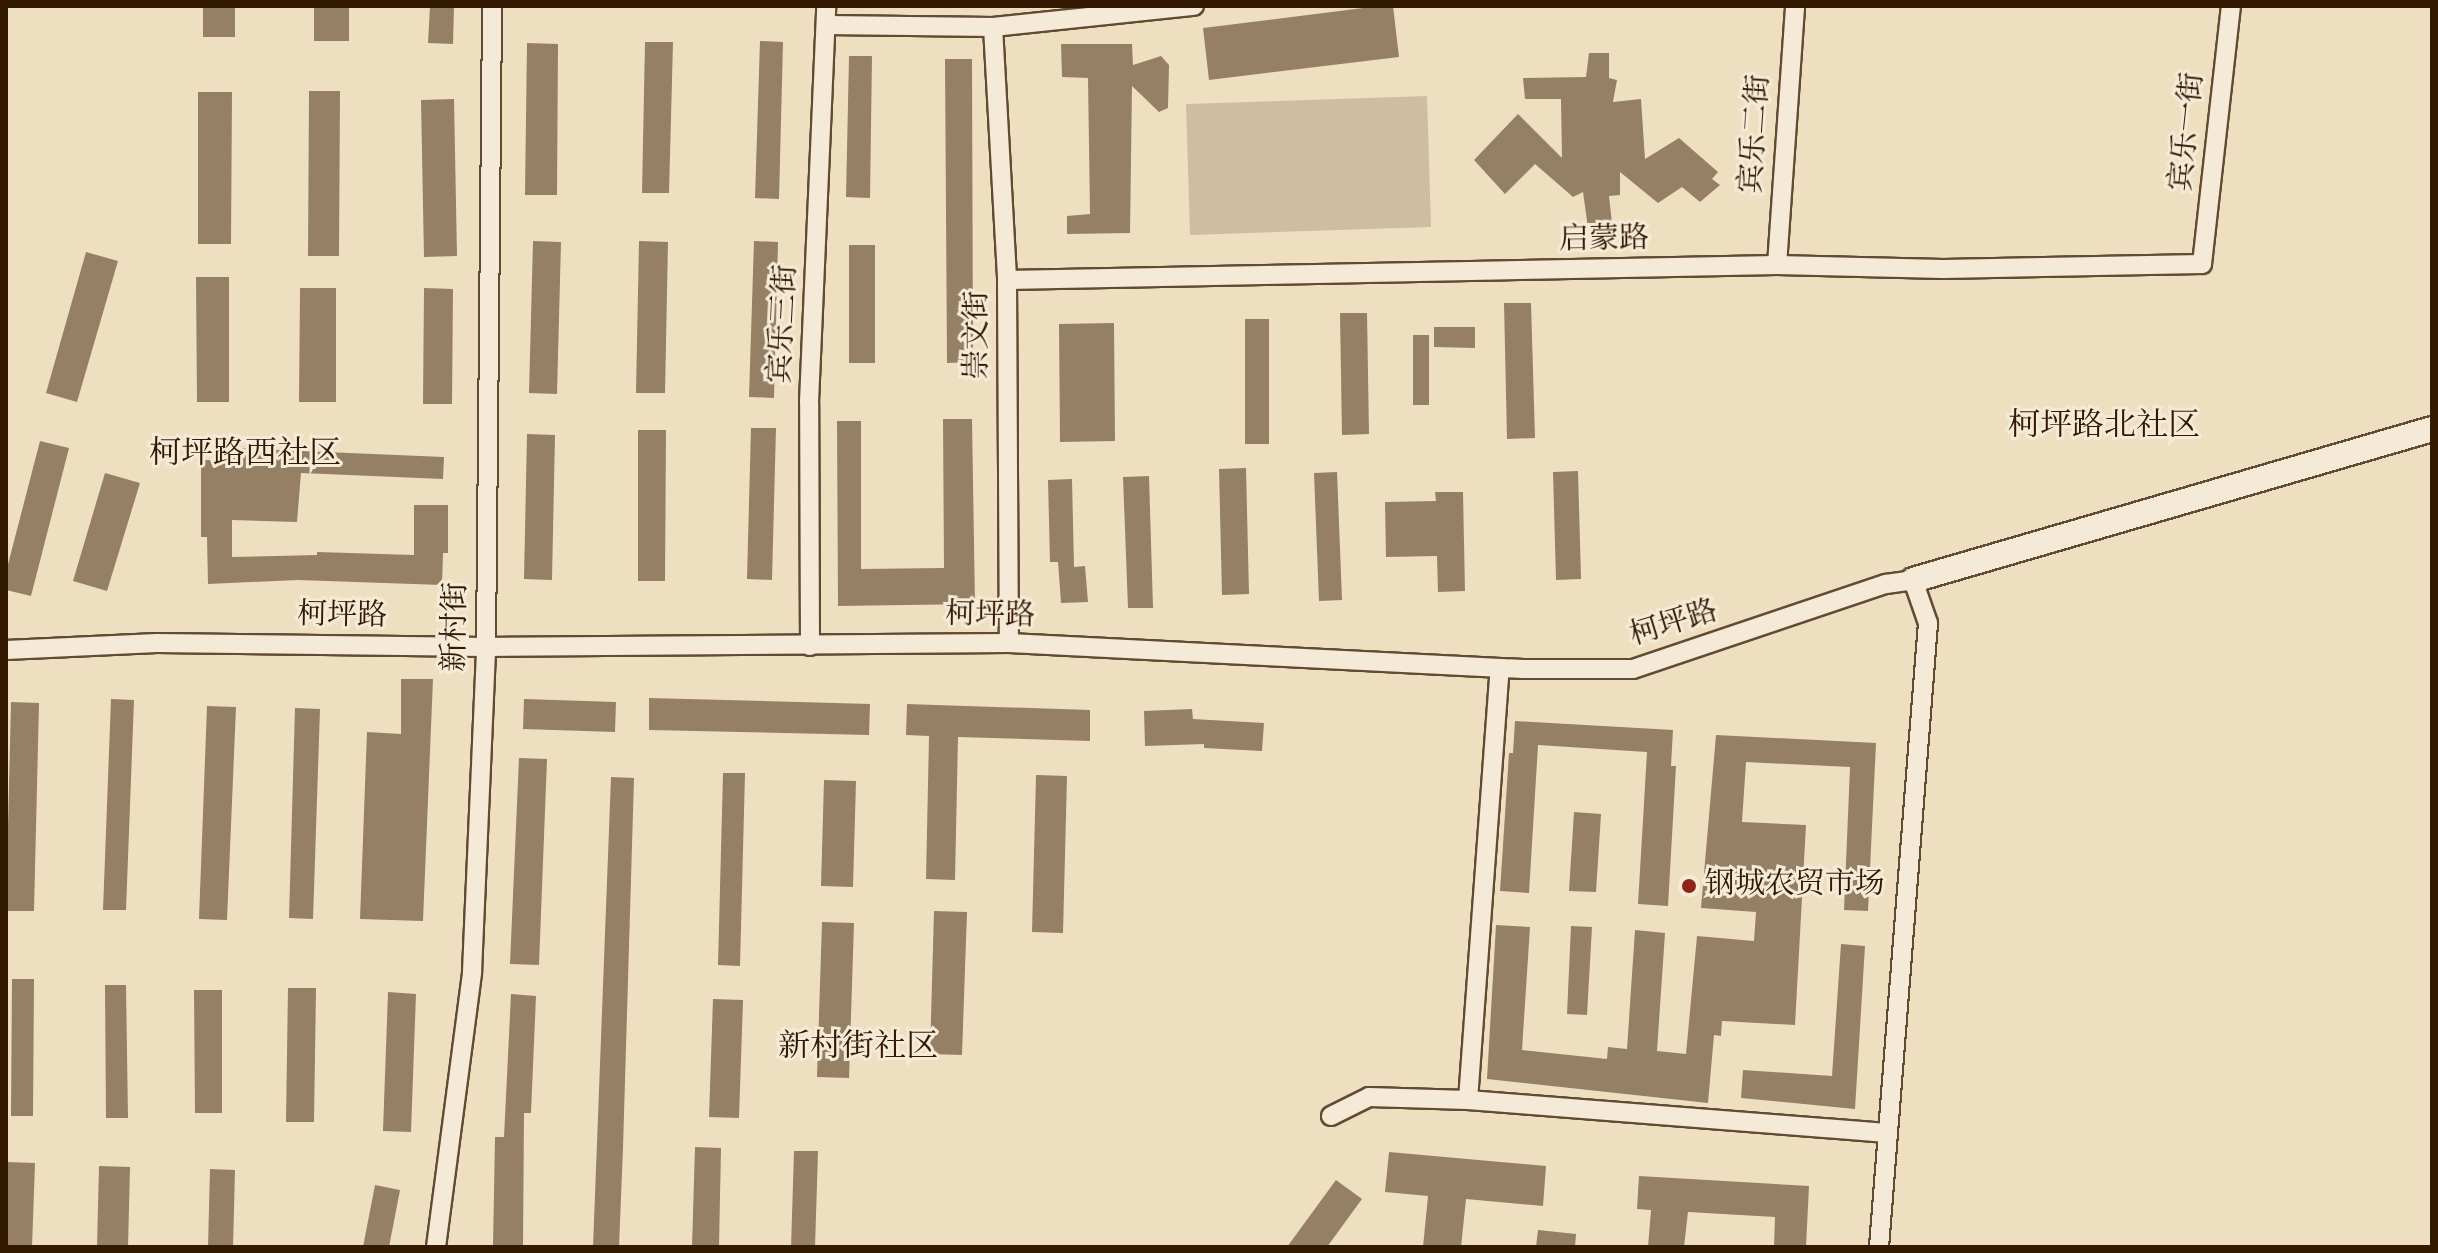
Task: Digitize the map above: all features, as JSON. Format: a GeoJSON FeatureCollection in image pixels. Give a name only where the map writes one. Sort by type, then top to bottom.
{"type":"FeatureCollection","features":[{"type":"Feature","properties":{"kind":"street","name":"新村街"},"geometry":{"type":"LineString","coordinates":[[436,1247],[472,972],[486,647],[492,6]]}},
{"type":"Feature","properties":{"kind":"street","name":"宾乐三街"},"geometry":{"type":"LineString","coordinates":[[810,646],[809,402],[826,6]]}},
{"type":"Feature","properties":{"kind":"street"},"geometry":{"type":"LineString","coordinates":[[826,25],[993,27],[1194,6]]}},
{"type":"Feature","properties":{"kind":"street","name":"宾乐二街"},"geometry":{"type":"LineString","coordinates":[[1777,265],[1795,6]]}},
{"type":"Feature","properties":{"kind":"street","name":"宾乐一街"},"geometry":{"type":"LineString","coordinates":[[2202,264],[2231,6]]}},
{"type":"Feature","properties":{"kind":"street","name":"崇文街"},"geometry":{"type":"LineString","coordinates":[[993,27],[1007,280],[1009,643]]}},
{"type":"Feature","properties":{"kind":"street","name":"启蒙路"},"geometry":{"type":"LineString","coordinates":[[1007,280],[1777,265],[1943,269],[2202,264]]}},
{"type":"Feature","properties":{"kind":"street"},"geometry":{"type":"LineString","coordinates":[[1879,1247],[1928,623],[1913,580],[2432,429]]}},
{"type":"Feature","properties":{"kind":"street","name":"柯坪路"},"geometry":{"type":"LineString","coordinates":[[6,650],[157,643],[486,647],[1009,643],[1500,668],[1633,669],[1886,584],[1913,580]]}},
{"type":"Feature","properties":{"kind":"street"},"geometry":{"type":"LineString","coordinates":[[1468,1100],[1500,668]]}},
{"type":"Feature","properties":{"kind":"street"},"geometry":{"type":"LineString","coordinates":[[1331,1116],[1369,1097],[1468,1100],[1887,1133]]}},
{"type":"Feature","properties":{"kind":"shaded area"},"geometry":{"type":"Polygon","coordinates":[[[1427,96],[1431,227],[1190,235],[1186,104],[1427,96]]]}},
{"type":"Feature","properties":{"kind":"building"},"geometry":{"type":"Polygon","coordinates":[[[203,6],[235,6],[235,37],[203,37],[203,6]]]}},
{"type":"Feature","properties":{"kind":"building"},"geometry":{"type":"Polygon","coordinates":[[[314,6],[349,6],[349,41],[314,41],[314,6]]]}},
{"type":"Feature","properties":{"kind":"building"},"geometry":{"type":"Polygon","coordinates":[[[430,6],[454,6],[453,44],[428,43],[430,6]]]}},
{"type":"Feature","properties":{"kind":"building"},"geometry":{"type":"Polygon","coordinates":[[[1393,6],[1399,57],[1209,80],[1203,28],[1393,6]]]}},
{"type":"Feature","properties":{"kind":"building"},"geometry":{"type":"Polygon","coordinates":[[[760,41],[783,42],[779,199],[755,198],[760,41]]]}},
{"type":"Feature","properties":{"kind":"building"},"geometry":{"type":"Polygon","coordinates":[[[645,42],[673,42],[669,193],[642,193],[645,42]]]}},
{"type":"Feature","properties":{"kind":"building"},"geometry":{"type":"Polygon","coordinates":[[[527,43],[558,44],[557,195],[525,195],[527,43]]]}},
{"type":"Feature","properties":{"kind":"building"},"geometry":{"type":"Polygon","coordinates":[[[1061,44],[1132,44],[1133,65],[1161,56],[1169,65],[1168,108],[1159,112],[1132,86],[1130,233],[1067,234],[1067,216],[1090,214],[1088,78],[1062,77],[1061,44]]]}},
{"type":"Feature","properties":{"kind":"building"},"geometry":{"type":"Polygon","coordinates":[[[1589,53],[1609,53],[1609,78],[1617,80],[1613,102],[1641,99],[1645,159],[1679,138],[1718,172],[1712,179],[1720,185],[1700,202],[1682,187],[1658,203],[1620,172],[1620,195],[1609,196],[1612,223],[1588,228],[1583,192],[1573,197],[1535,164],[1505,194],[1474,160],[1518,114],[1562,158],[1561,99],[1525,99],[1523,78],[1586,77],[1589,53]]]}},
{"type":"Feature","properties":{"kind":"building"},"geometry":{"type":"Polygon","coordinates":[[[849,56],[872,56],[870,198],[846,197],[849,56]]]}},
{"type":"Feature","properties":{"kind":"building"},"geometry":{"type":"Polygon","coordinates":[[[945,59],[972,59],[973,362],[947,363],[945,59]]]}},
{"type":"Feature","properties":{"kind":"building"},"geometry":{"type":"Polygon","coordinates":[[[309,91],[340,91],[339,256],[308,256],[309,91]]]}},
{"type":"Feature","properties":{"kind":"building"},"geometry":{"type":"Polygon","coordinates":[[[198,92],[232,92],[231,244],[198,244],[198,92]]]}},
{"type":"Feature","properties":{"kind":"building"},"geometry":{"type":"Polygon","coordinates":[[[454,99],[457,256],[424,257],[421,100],[454,99]]]}},
{"type":"Feature","properties":{"kind":"building"},"geometry":{"type":"Polygon","coordinates":[[[533,241],[561,242],[557,394],[529,393],[533,241]]]}},
{"type":"Feature","properties":{"kind":"building"},"geometry":{"type":"Polygon","coordinates":[[[639,241],[668,242],[665,393],[636,393],[639,241]]]}},
{"type":"Feature","properties":{"kind":"building"},"geometry":{"type":"Polygon","coordinates":[[[754,241],[778,242],[774,398],[749,397],[754,241]]]}},
{"type":"Feature","properties":{"kind":"building"},"geometry":{"type":"Polygon","coordinates":[[[849,245],[875,245],[875,363],[849,363],[849,245]]]}},
{"type":"Feature","properties":{"kind":"building"},"geometry":{"type":"Polygon","coordinates":[[[86,252],[118,261],[77,402],[46,393],[86,252]]]}},
{"type":"Feature","properties":{"kind":"building"},"geometry":{"type":"Polygon","coordinates":[[[196,277],[229,277],[229,402],[197,402],[196,277]]]}},
{"type":"Feature","properties":{"kind":"building"},"geometry":{"type":"Polygon","coordinates":[[[300,288],[336,288],[336,402],[299,402],[300,288]]]}},
{"type":"Feature","properties":{"kind":"building"},"geometry":{"type":"Polygon","coordinates":[[[424,288],[453,289],[452,404],[423,404],[424,288]]]}},
{"type":"Feature","properties":{"kind":"building"},"geometry":{"type":"Polygon","coordinates":[[[1504,303],[1531,303],[1535,438],[1507,439],[1504,303]]]}},
{"type":"Feature","properties":{"kind":"building"},"geometry":{"type":"Polygon","coordinates":[[[1340,313],[1367,313],[1369,434],[1342,435],[1340,313]]]}},
{"type":"Feature","properties":{"kind":"building"},"geometry":{"type":"Polygon","coordinates":[[[1245,319],[1269,319],[1269,444],[1245,444],[1245,319]]]}},
{"type":"Feature","properties":{"kind":"building"},"geometry":{"type":"Polygon","coordinates":[[[1114,323],[1115,441],[1060,442],[1059,324],[1114,323]]]}},
{"type":"Feature","properties":{"kind":"building"},"geometry":{"type":"Polygon","coordinates":[[[1434,327],[1475,327],[1475,348],[1434,347],[1434,327]]]}},
{"type":"Feature","properties":{"kind":"building"},"geometry":{"type":"Polygon","coordinates":[[[1413,335],[1429,335],[1429,405],[1413,405],[1413,335]]]}},
{"type":"Feature","properties":{"kind":"building"},"geometry":{"type":"Polygon","coordinates":[[[943,419],[972,419],[975,604],[838,606],[837,421],[861,421],[861,569],[944,568],[943,419]]]}},
{"type":"Feature","properties":{"kind":"building"},"geometry":{"type":"Polygon","coordinates":[[[751,428],[776,428],[772,580],[747,579],[751,428]]]}},
{"type":"Feature","properties":{"kind":"building"},"geometry":{"type":"Polygon","coordinates":[[[638,430],[666,430],[665,581],[638,581],[638,430]]]}},
{"type":"Feature","properties":{"kind":"building"},"geometry":{"type":"Polygon","coordinates":[[[527,434],[555,435],[552,580],[524,579],[527,434]]]}},
{"type":"Feature","properties":{"kind":"building"},"geometry":{"type":"Polygon","coordinates":[[[40,441],[69,448],[31,596],[6,590],[6,572],[40,441]]]}},
{"type":"Feature","properties":{"kind":"building"},"geometry":{"type":"Polygon","coordinates":[[[233,448],[444,457],[443,479],[301,473],[297,522],[232,520],[232,557],[317,555],[317,552],[414,555],[414,505],[448,505],[448,553],[443,553],[442,585],[298,580],[208,584],[207,537],[201,537],[201,460],[233,460],[233,448]]]}},
{"type":"Feature","properties":{"kind":"building"},"geometry":{"type":"Polygon","coordinates":[[[1246,468],[1249,594],[1222,595],[1219,469],[1246,468]]]}},
{"type":"Feature","properties":{"kind":"building"},"geometry":{"type":"Polygon","coordinates":[[[1578,471],[1581,579],[1556,580],[1553,472],[1578,471]]]}},
{"type":"Feature","properties":{"kind":"building"},"geometry":{"type":"Polygon","coordinates":[[[1337,472],[1342,600],[1319,601],[1314,473],[1337,472]]]}},
{"type":"Feature","properties":{"kind":"building"},"geometry":{"type":"Polygon","coordinates":[[[105,473],[140,483],[107,591],[73,581],[105,473]]]}},
{"type":"Feature","properties":{"kind":"building"},"geometry":{"type":"Polygon","coordinates":[[[1149,476],[1153,608],[1128,608],[1123,477],[1149,476]]]}},
{"type":"Feature","properties":{"kind":"building"},"geometry":{"type":"Polygon","coordinates":[[[1072,479],[1074,567],[1085,566],[1088,602],[1061,603],[1058,562],[1050,562],[1048,480],[1072,479]]]}},
{"type":"Feature","properties":{"kind":"building"},"geometry":{"type":"Polygon","coordinates":[[[1435,492],[1463,492],[1465,591],[1438,592],[1437,556],[1386,557],[1385,502],[1436,501],[1435,492]]]}},
{"type":"Feature","properties":{"kind":"building"},"geometry":{"type":"Polygon","coordinates":[[[401,679],[433,679],[423,921],[360,919],[367,732],[401,734],[401,679]]]}},
{"type":"Feature","properties":{"kind":"building"},"geometry":{"type":"Polygon","coordinates":[[[649,698],[870,704],[869,735],[649,730],[649,698]]]}},
{"type":"Feature","properties":{"kind":"building"},"geometry":{"type":"Polygon","coordinates":[[[111,699],[134,700],[126,910],[103,910],[111,699]]]}},
{"type":"Feature","properties":{"kind":"building"},"geometry":{"type":"Polygon","coordinates":[[[524,699],[616,702],[615,732],[523,729],[524,699]]]}},
{"type":"Feature","properties":{"kind":"building"},"geometry":{"type":"Polygon","coordinates":[[[11,702],[39,703],[34,911],[6,911],[11,702]]]}},
{"type":"Feature","properties":{"kind":"building"},"geometry":{"type":"Polygon","coordinates":[[[907,704],[1090,710],[1090,741],[958,737],[955,880],[926,879],[929,736],[906,735],[907,704]]]}},
{"type":"Feature","properties":{"kind":"building"},"geometry":{"type":"Polygon","coordinates":[[[207,706],[236,707],[227,920],[199,919],[207,706]]]}},
{"type":"Feature","properties":{"kind":"building"},"geometry":{"type":"Polygon","coordinates":[[[295,708],[320,709],[313,919],[289,918],[295,708]]]}},
{"type":"Feature","properties":{"kind":"building"},"geometry":{"type":"Polygon","coordinates":[[[1192,709],[1193,719],[1264,723],[1262,751],[1204,748],[1204,744],[1145,746],[1144,711],[1192,709]]]}},
{"type":"Feature","properties":{"kind":"building"},"geometry":{"type":"Polygon","coordinates":[[[1515,721],[1673,730],[1671,766],[1676,766],[1668,906],[1638,904],[1647,752],[1538,745],[1529,893],[1500,891],[1509,753],[1513,753],[1515,721]]]}},
{"type":"Feature","properties":{"kind":"building"},"geometry":{"type":"Polygon","coordinates":[[[1716,735],[1876,743],[1868,911],[1844,910],[1850,767],[1746,762],[1742,822],[1806,825],[1795,1025],[1722,1021],[1721,1036],[1714,1035],[1708,1103],[1487,1079],[1496,925],[1530,927],[1522,1050],[1607,1059],[1608,1047],[1627,1049],[1635,930],[1665,933],[1657,1051],[1686,1054],[1697,936],[1754,941],[1756,912],[1701,908],[1716,735]]]}},
{"type":"Feature","properties":{"kind":"building"},"geometry":{"type":"Polygon","coordinates":[[[519,758],[547,759],[539,965],[510,964],[519,758]]]}},
{"type":"Feature","properties":{"kind":"building"},"geometry":{"type":"Polygon","coordinates":[[[723,773],[745,773],[740,966],[718,965],[723,773]]]}},
{"type":"Feature","properties":{"kind":"building"},"geometry":{"type":"Polygon","coordinates":[[[1036,775],[1067,776],[1063,933],[1032,932],[1036,775]]]}},
{"type":"Feature","properties":{"kind":"building"},"geometry":{"type":"Polygon","coordinates":[[[611,777],[634,778],[623,1148],[619,1247],[593,1247],[611,777]]]}},
{"type":"Feature","properties":{"kind":"building"},"geometry":{"type":"Polygon","coordinates":[[[824,780],[856,781],[853,887],[821,886],[824,780]]]}},
{"type":"Feature","properties":{"kind":"building"},"geometry":{"type":"Polygon","coordinates":[[[1574,812],[1601,814],[1596,892],[1569,891],[1574,812]]]}},
{"type":"Feature","properties":{"kind":"building"},"geometry":{"type":"Polygon","coordinates":[[[934,911],[967,912],[962,1055],[930,1054],[934,911]]]}},
{"type":"Feature","properties":{"kind":"building"},"geometry":{"type":"Polygon","coordinates":[[[822,922],[854,923],[849,1078],[817,1077],[822,922]]]}},
{"type":"Feature","properties":{"kind":"building"},"geometry":{"type":"Polygon","coordinates":[[[1571,926],[1592,927],[1587,1015],[1567,1014],[1571,926]]]}},
{"type":"Feature","properties":{"kind":"building"},"geometry":{"type":"Polygon","coordinates":[[[1841,944],[1865,946],[1855,1109],[1741,1098],[1743,1070],[1832,1076],[1841,944]]]}},
{"type":"Feature","properties":{"kind":"building"},"geometry":{"type":"Polygon","coordinates":[[[12,979],[34,979],[33,1116],[11,1116],[12,979]]]}},
{"type":"Feature","properties":{"kind":"building"},"geometry":{"type":"Polygon","coordinates":[[[105,985],[126,985],[128,1118],[106,1118],[105,985]]]}},
{"type":"Feature","properties":{"kind":"building"},"geometry":{"type":"Polygon","coordinates":[[[288,988],[316,988],[314,1122],[286,1122],[288,988]]]}},
{"type":"Feature","properties":{"kind":"building"},"geometry":{"type":"Polygon","coordinates":[[[194,990],[222,990],[222,1113],[195,1113],[194,990]]]}},
{"type":"Feature","properties":{"kind":"building"},"geometry":{"type":"Polygon","coordinates":[[[388,992],[416,994],[411,1132],[383,1131],[388,992]]]}},
{"type":"Feature","properties":{"kind":"building"},"geometry":{"type":"Polygon","coordinates":[[[511,994],[536,996],[531,1113],[524,1113],[523,1247],[493,1247],[495,1137],[504,1137],[511,994]]]}},
{"type":"Feature","properties":{"kind":"building"},"geometry":{"type":"Polygon","coordinates":[[[713,999],[743,1000],[739,1118],[709,1117],[713,999]]]}},
{"type":"Feature","properties":{"kind":"building"},"geometry":{"type":"Polygon","coordinates":[[[695,1147],[721,1148],[719,1247],[692,1247],[695,1147]]]}},
{"type":"Feature","properties":{"kind":"building"},"geometry":{"type":"Polygon","coordinates":[[[794,1151],[818,1151],[815,1247],[791,1247],[794,1151]]]}},
{"type":"Feature","properties":{"kind":"building"},"geometry":{"type":"Polygon","coordinates":[[[1389,1152],[1546,1166],[1543,1206],[1466,1199],[1461,1247],[1423,1247],[1428,1196],[1385,1192],[1389,1152]]]}},
{"type":"Feature","properties":{"kind":"building"},"geometry":{"type":"Polygon","coordinates":[[[6,1162],[35,1163],[32,1247],[6,1247],[6,1162]]]}},
{"type":"Feature","properties":{"kind":"building"},"geometry":{"type":"Polygon","coordinates":[[[99,1166],[130,1167],[128,1247],[97,1247],[99,1166]]]}},
{"type":"Feature","properties":{"kind":"building"},"geometry":{"type":"Polygon","coordinates":[[[210,1169],[235,1170],[233,1247],[208,1247],[210,1169]]]}},
{"type":"Feature","properties":{"kind":"building"},"geometry":{"type":"Polygon","coordinates":[[[1639,1176],[1809,1186],[1806,1247],[1774,1247],[1775,1217],[1688,1212],[1684,1247],[1648,1247],[1651,1210],[1637,1209],[1639,1176]]]}},
{"type":"Feature","properties":{"kind":"building"},"geometry":{"type":"Polygon","coordinates":[[[1336,1180],[1362,1199],[1327,1247],[1287,1247],[1336,1180]]]}},
{"type":"Feature","properties":{"kind":"building"},"geometry":{"type":"Polygon","coordinates":[[[375,1185],[400,1190],[389,1247],[363,1247],[375,1185]]]}},
{"type":"Feature","properties":{"kind":"building"},"geometry":{"type":"Polygon","coordinates":[[[1538,1230],[1576,1234],[1575,1247],[1536,1247],[1538,1230]]]}},
{"type":"Feature","properties":{"kind":"place","name":"钢城农贸市场"},"geometry":{"type":"Point","coordinates":[1689,886]}},
{"type":"Feature","properties":{"kind":"district","name":"柯坪路北社区"},"geometry":{"type":"Point","coordinates":[2104,427]}},
{"type":"Feature","properties":{"kind":"district","name":"柯坪路西社区"},"geometry":{"type":"Point","coordinates":[245,455]}},
{"type":"Feature","properties":{"kind":"district","name":"新村街社区"},"geometry":{"type":"Point","coordinates":[858,1048]}}]}
